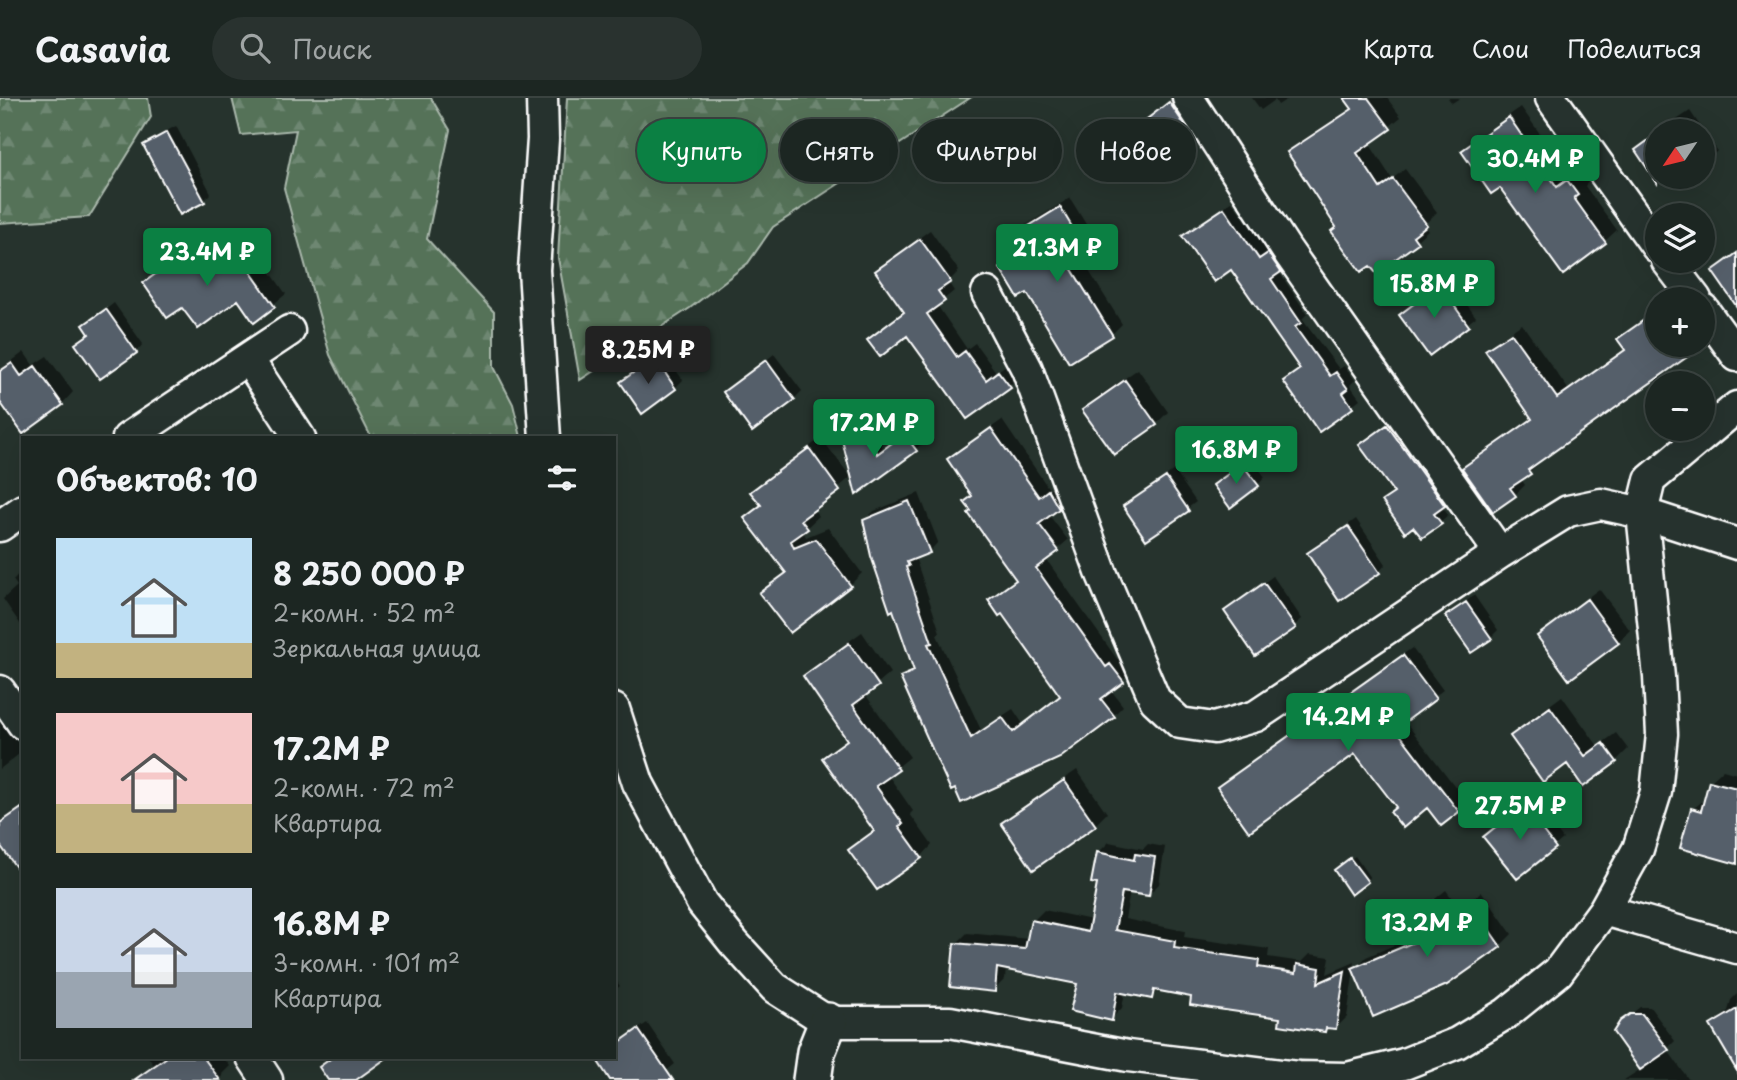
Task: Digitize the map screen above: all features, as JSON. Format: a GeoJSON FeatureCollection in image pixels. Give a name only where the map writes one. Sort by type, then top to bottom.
{"type":"FeatureCollection","features":[{"type":"Feature","properties":{"kind":"street"},"geometry":{"type":"LineString","coordinates":[[542,98],[543,139],[534,270],[545,436]]}},
{"type":"Feature","properties":{"kind":"street"},"geometry":{"type":"LineString","coordinates":[[1188,98],[1286,249],[1500,554]]}},
{"type":"Feature","properties":{"kind":"street"},"geometry":{"type":"LineString","coordinates":[[1550,98],[1645,230]]}},
{"type":"Feature","properties":{"kind":"street"},"geometry":{"type":"LineString","coordinates":[[1676,273],[1687,287]]}},
{"type":"Feature","properties":{"kind":"street"},"geometry":{"type":"LineString","coordinates":[[987,293],[1027,369],[1101,572],[1155,700],[1180,723],[1214,728],[1256,716],[1568,511],[1601,504],[1642,513],[1737,544]]}},
{"type":"Feature","properties":{"kind":"street"},"geometry":{"type":"LineString","coordinates":[[1715,326],[1737,356]]}},
{"type":"Feature","properties":{"kind":"street"},"geometry":{"type":"LineString","coordinates":[[131,436],[289,331]]}},
{"type":"Feature","properties":{"kind":"street"},"geometry":{"type":"LineString","coordinates":[[248,359],[299,436]]}},
{"type":"Feature","properties":{"kind":"street"},"geometry":{"type":"LineString","coordinates":[[616,721],[626,780],[702,903],[775,988],[828,1022],[950,1022],[1128,1056],[1298,1077],[1347,1078],[1404,1064],[1457,1043],[1507,1013],[1558,972],[1604,910],[1638,849],[1656,792],[1662,734],[1659,677],[1642,513],[1650,480],[1737,407]]}},
{"type":"Feature","properties":{"kind":"street"},"geometry":{"type":"LineString","coordinates":[[0,526],[21,511]]}},
{"type":"Feature","properties":{"kind":"street"},"geometry":{"type":"LineString","coordinates":[[0,691],[21,721]]}},
{"type":"Feature","properties":{"kind":"street"},"geometry":{"type":"LineString","coordinates":[[1604,910],[1737,948]]}},
{"type":"Feature","properties":{"kind":"street"},"geometry":{"type":"LineString","coordinates":[[812,1080],[816,1052],[828,1022]]}},
{"type":"Feature","properties":{"kind":"street"},"geometry":{"type":"LineString","coordinates":[[252,1059],[267,1080]]}},
{"type":"Feature","properties":{"kind":"green space"},"geometry":{"type":"Polygon","coordinates":[[[0,98],[148,98],[151,117],[89,217],[0,223],[0,98]]]}},
{"type":"Feature","properties":{"kind":"green space"},"geometry":{"type":"Polygon","coordinates":[[[232,98],[431,98],[450,130],[427,239],[494,312],[494,367],[513,404],[521,436],[370,436],[330,355],[284,188],[296,130],[241,135],[232,98]]]}},
{"type":"Feature","properties":{"kind":"green space"},"geometry":{"type":"Polygon","coordinates":[[[567,98],[970,98],[938,119],[912,119],[912,136],[898,145],[898,119],[780,119],[780,182],[842,182],[773,227],[748,263],[690,308],[580,380],[558,258],[567,98]]]}},
{"type":"Feature","properties":{"kind":"building"},"geometry":{"type":"Polygon","coordinates":[[[1344,98],[1368,98],[1391,129],[1357,153],[1380,188],[1393,179],[1427,225],[1413,236],[1418,243],[1376,273],[1370,266],[1361,272],[1331,231],[1336,227],[1287,152],[1352,109],[1344,98]]]}},
{"type":"Feature","properties":{"kind":"building"},"geometry":{"type":"Polygon","coordinates":[[[1169,102],[1181,119],[1147,119],[1169,102]]]}},
{"type":"Feature","properties":{"kind":"building"},"geometry":{"type":"Polygon","coordinates":[[[1509,117],[1557,187],[1567,180],[1578,195],[1574,198],[1606,243],[1563,275],[1500,188],[1491,194],[1461,151],[1509,117]]]}},
{"type":"Feature","properties":{"kind":"building"},"geometry":{"type":"Polygon","coordinates":[[[167,132],[205,202],[180,215],[143,145],[167,132]]]}},
{"type":"Feature","properties":{"kind":"building"},"geometry":{"type":"Polygon","coordinates":[[[1645,143],[1645,165],[1635,150],[1645,143]]]}},
{"type":"Feature","properties":{"kind":"building"},"geometry":{"type":"Polygon","coordinates":[[[1060,207],[1089,255],[1070,266],[1113,336],[1069,363],[1027,293],[1018,298],[1000,268],[1022,255],[1011,237],[1060,207]]]}},
{"type":"Feature","properties":{"kind":"building"},"geometry":{"type":"Polygon","coordinates":[[[1224,208],[1259,259],[1268,253],[1281,272],[1271,279],[1301,323],[1295,327],[1330,376],[1336,372],[1348,389],[1343,393],[1353,408],[1319,432],[1283,381],[1300,369],[1231,270],[1214,282],[1182,236],[1224,208]]]}},
{"type":"Feature","properties":{"kind":"building"},"geometry":{"type":"Polygon","coordinates":[[[920,239],[951,282],[938,291],[945,301],[927,314],[957,357],[965,351],[986,380],[998,371],[1011,388],[967,419],[907,336],[880,357],[867,340],[904,312],[875,271],[920,239]]]}},
{"type":"Feature","properties":{"kind":"building"},"geometry":{"type":"Polygon","coordinates":[[[196,245],[212,268],[236,251],[275,307],[254,323],[238,300],[198,329],[182,308],[167,318],[143,283],[196,245]]]}},
{"type":"Feature","properties":{"kind":"building"},"geometry":{"type":"Polygon","coordinates":[[[1737,253],[1737,307],[1713,273],[1715,269],[1737,253]]]}},
{"type":"Feature","properties":{"kind":"building"},"geometry":{"type":"Polygon","coordinates":[[[1439,285],[1469,326],[1429,356],[1399,315],[1439,285]]]}},
{"type":"Feature","properties":{"kind":"building"},"geometry":{"type":"Polygon","coordinates":[[[106,309],[137,353],[100,379],[75,344],[89,334],[83,325],[106,309]]]}},
{"type":"Feature","properties":{"kind":"building"},"geometry":{"type":"Polygon","coordinates":[[[1645,319],[1645,357],[1687,357],[1667,371],[1645,371],[1645,387],[1528,470],[1531,474],[1510,488],[1516,496],[1493,512],[1462,468],[1532,419],[1485,350],[1511,333],[1557,398],[1625,350],[1617,339],[1645,319]]]}},
{"type":"Feature","properties":{"kind":"building"},"geometry":{"type":"Polygon","coordinates":[[[655,358],[676,389],[642,414],[620,382],[655,358]]]}},
{"type":"Feature","properties":{"kind":"building"},"geometry":{"type":"Polygon","coordinates":[[[766,360],[795,400],[752,432],[723,392],[766,360]]]}},
{"type":"Feature","properties":{"kind":"building"},"geometry":{"type":"Polygon","coordinates":[[[12,363],[21,376],[35,366],[63,405],[23,434],[0,402],[0,371],[12,363]]]}},
{"type":"Feature","properties":{"kind":"building"},"geometry":{"type":"Polygon","coordinates":[[[1125,380],[1157,425],[1114,455],[1082,410],[1125,380]]]}},
{"type":"Feature","properties":{"kind":"building"},"geometry":{"type":"Polygon","coordinates":[[[1387,425],[1445,506],[1434,514],[1442,524],[1422,538],[1413,527],[1405,533],[1382,501],[1394,493],[1359,445],[1387,425]]]}},
{"type":"Feature","properties":{"kind":"building"},"geometry":{"type":"Polygon","coordinates":[[[991,428],[1039,497],[1048,490],[1059,509],[1039,524],[1059,551],[1036,568],[1106,667],[1110,664],[1124,682],[1101,699],[1115,717],[1060,758],[961,803],[955,789],[951,791],[900,677],[914,671],[871,556],[863,520],[909,501],[930,553],[907,562],[909,566],[906,567],[932,643],[928,644],[971,738],[1002,717],[1013,732],[1060,696],[1002,614],[999,616],[988,600],[1016,580],[968,513],[971,511],[964,502],[972,496],[947,459],[991,428]]]}},
{"type":"Feature","properties":{"kind":"building"},"geometry":{"type":"Polygon","coordinates":[[[871,432],[877,454],[904,434],[917,451],[856,495],[842,440],[871,432]]]}},
{"type":"Feature","properties":{"kind":"building"},"geometry":{"type":"Polygon","coordinates":[[[809,448],[840,491],[801,520],[808,529],[791,541],[794,548],[816,539],[851,586],[790,633],[759,593],[786,573],[744,518],[761,505],[750,492],[809,448]]]}},
{"type":"Feature","properties":{"kind":"building"},"geometry":{"type":"Polygon","coordinates":[[[1242,464],[1259,486],[1230,508],[1213,485],[1242,464]]]}},
{"type":"Feature","properties":{"kind":"building"},"geometry":{"type":"Polygon","coordinates":[[[1166,477],[1189,511],[1146,540],[1123,506],[1166,477]]]}},
{"type":"Feature","properties":{"kind":"building"},"geometry":{"type":"Polygon","coordinates":[[[1348,526],[1380,573],[1339,601],[1307,553],[1348,526]]]}},
{"type":"Feature","properties":{"kind":"building"},"geometry":{"type":"Polygon","coordinates":[[[1264,583],[1296,628],[1255,656],[1224,611],[1264,583]]]}},
{"type":"Feature","properties":{"kind":"building"},"geometry":{"type":"Polygon","coordinates":[[[1587,599],[1619,643],[1569,680],[1537,636],[1587,599]]]}},
{"type":"Feature","properties":{"kind":"building"},"geometry":{"type":"Polygon","coordinates":[[[1466,602],[1492,639],[1471,653],[1445,616],[1466,602]]]}},
{"type":"Feature","properties":{"kind":"building"},"geometry":{"type":"Polygon","coordinates":[[[849,643],[879,686],[853,705],[899,770],[876,786],[903,824],[899,826],[922,858],[877,890],[848,850],[874,831],[822,758],[847,740],[803,676],[849,643]]]}},
{"type":"Feature","properties":{"kind":"building"},"geometry":{"type":"Polygon","coordinates":[[[1403,655],[1436,699],[1396,729],[1459,812],[1441,826],[1427,808],[1403,828],[1390,812],[1396,807],[1355,754],[1249,832],[1217,787],[1403,655]]]}},
{"type":"Feature","properties":{"kind":"building"},"geometry":{"type":"Polygon","coordinates":[[[1550,707],[1585,756],[1603,743],[1617,762],[1583,787],[1567,764],[1543,782],[1510,736],[1550,707]]]}},
{"type":"Feature","properties":{"kind":"building"},"geometry":{"type":"Polygon","coordinates":[[[1064,780],[1096,826],[1033,870],[1001,823],[1064,780]]]}},
{"type":"Feature","properties":{"kind":"building"},"geometry":{"type":"Polygon","coordinates":[[[1709,781],[1737,788],[1737,864],[1680,848],[1691,808],[1701,811],[1709,781]]]}},
{"type":"Feature","properties":{"kind":"building"},"geometry":{"type":"Polygon","coordinates":[[[1523,805],[1556,848],[1517,879],[1483,837],[1523,805]]]}},
{"type":"Feature","properties":{"kind":"building"},"geometry":{"type":"Polygon","coordinates":[[[21,808],[21,874],[0,845],[0,823],[21,808]]]}},
{"type":"Feature","properties":{"kind":"building"},"geometry":{"type":"Polygon","coordinates":[[[1097,852],[1134,860],[1135,854],[1155,857],[1149,896],[1122,892],[1115,930],[1175,941],[1174,948],[1259,960],[1258,967],[1296,973],[1297,964],[1320,968],[1318,983],[1345,971],[1336,1029],[1326,1028],[1325,1032],[1279,1025],[1280,1018],[1190,1005],[1191,997],[1154,990],[1152,999],[1117,992],[1112,1021],[1070,1011],[1077,984],[997,968],[995,992],[950,987],[954,943],[1025,949],[1031,920],[1088,932],[1097,884],[1091,883],[1097,852]]]}},
{"type":"Feature","properties":{"kind":"building"},"geometry":{"type":"Polygon","coordinates":[[[1350,858],[1368,882],[1351,895],[1334,870],[1350,858]]]}},
{"type":"Feature","properties":{"kind":"building"},"geometry":{"type":"Polygon","coordinates":[[[1434,901],[1446,918],[1470,902],[1501,947],[1447,985],[1373,1017],[1352,968],[1426,937],[1412,916],[1434,901]]]}},
{"type":"Feature","properties":{"kind":"building"},"geometry":{"type":"Polygon","coordinates":[[[1737,1009],[1737,1071],[1710,1025],[1737,1009]]]}},
{"type":"Feature","properties":{"kind":"building"},"geometry":{"type":"Polygon","coordinates":[[[1630,1014],[1642,1014],[1669,1050],[1640,1070],[1613,1032],[1620,1021],[1630,1014]]]}},
{"type":"Feature","properties":{"kind":"building"},"geometry":{"type":"Polygon","coordinates":[[[638,1029],[673,1080],[610,1080],[596,1059],[616,1059],[616,1045],[638,1029]]]}},
{"type":"Feature","properties":{"kind":"building"},"geometry":{"type":"Polygon","coordinates":[[[164,1059],[204,1059],[220,1080],[134,1080],[164,1059]]]}},
{"type":"Feature","properties":{"kind":"building"},"geometry":{"type":"Polygon","coordinates":[[[330,1059],[385,1059],[356,1080],[328,1080],[319,1067],[330,1059]]]}}]}
